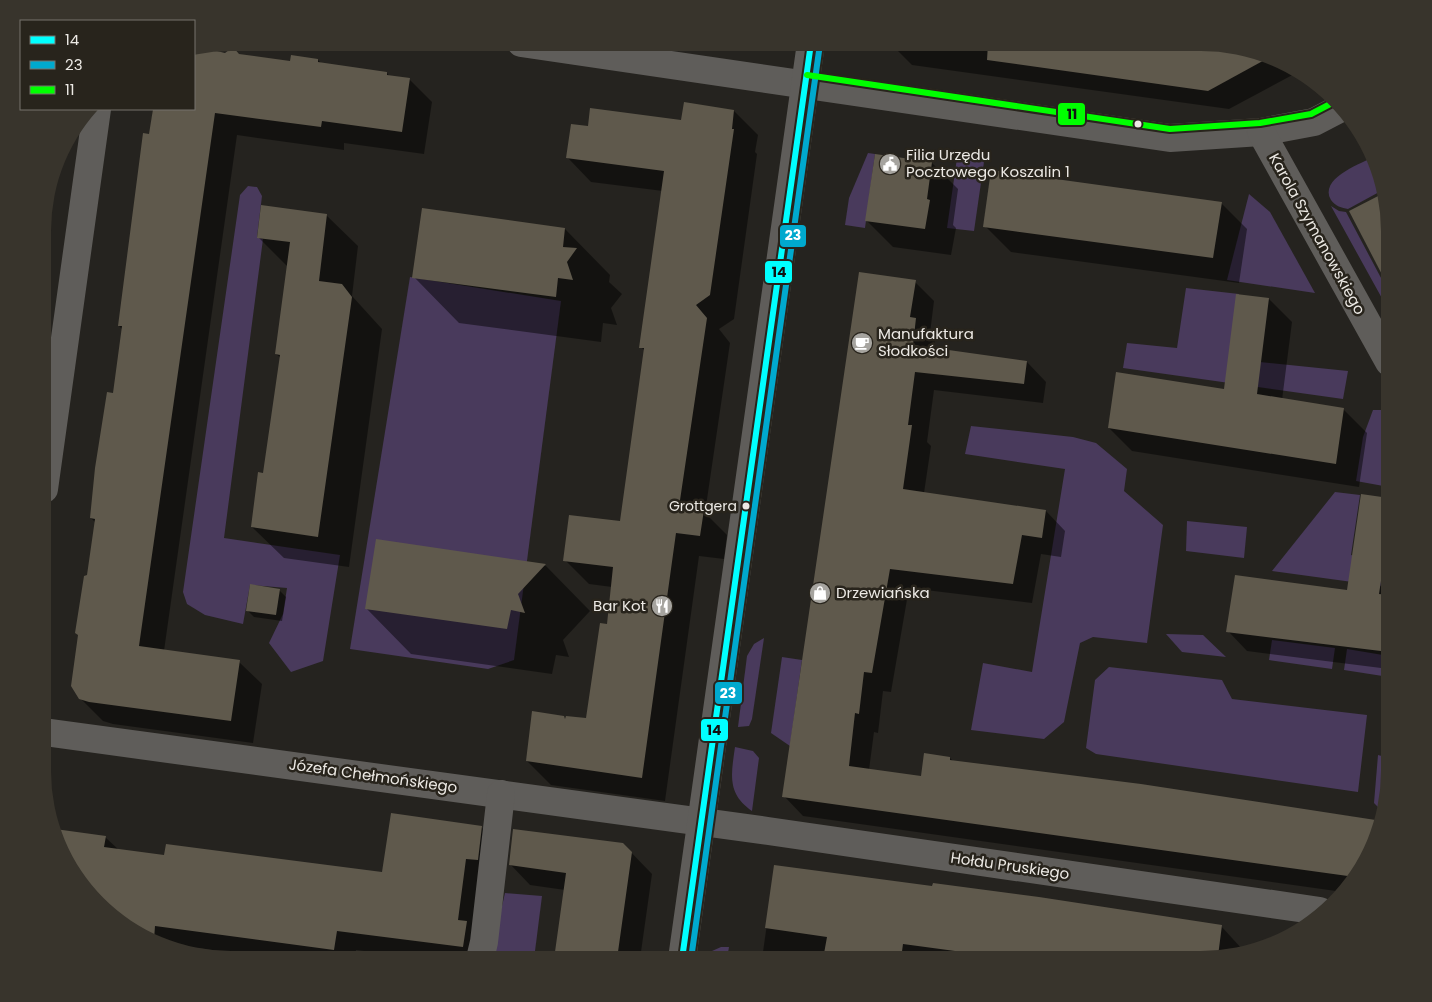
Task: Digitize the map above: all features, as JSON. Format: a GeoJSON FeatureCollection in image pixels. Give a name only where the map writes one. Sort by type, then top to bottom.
{"type":"FeatureCollection","features":[{"type":"Feature","properties":{"kind":"street"},"geometry":{"type":"LineString","coordinates":[[576,51],[1170,138],[1261,132],[1314,122],[1335,111]]}},
{"type":"Feature","properties":{"kind":"street"},"geometry":{"type":"LineString","coordinates":[[683,951],[811,51]]}},
{"type":"Feature","properties":{"kind":"street"},"geometry":{"type":"LineString","coordinates":[[51,439],[97,112]]}},
{"type":"Feature","properties":{"kind":"street","name":"Karola Szymanowskiego"},"geometry":{"type":"LineString","coordinates":[[1261,132],[1381,348]]}},
{"type":"Feature","properties":{"kind":"street","name":"Józefa Chełmońskiego"},"geometry":{"type":"LineString","coordinates":[[51,733],[701,822]]}},
{"type":"Feature","properties":{"kind":"street"},"geometry":{"type":"LineString","coordinates":[[481,951],[501,794]]}},
{"type":"Feature","properties":{"kind":"street","name":"Hołdu Pruskiego"},"geometry":{"type":"LineString","coordinates":[[701,822],[1314,910]]}},
{"type":"Feature","properties":{"kind":"shaded area"},"geometry":{"type":"Polygon","coordinates":[[[958,151],[985,155],[974,231],[947,228],[958,151]]]}},
{"type":"Feature","properties":{"kind":"shaded area"},"geometry":{"type":"Polygon","coordinates":[[[868,153],[875,154],[865,228],[845,225],[849,198],[868,153]]]}},
{"type":"Feature","properties":{"kind":"shaded area"},"geometry":{"type":"Polygon","coordinates":[[[1366,160],[1377,193],[1348,209],[1334,204],[1329,192],[1330,186],[1335,179],[1366,160]]]}},
{"type":"Feature","properties":{"kind":"shaded area"},"geometry":{"type":"Polygon","coordinates":[[[248,186],[257,187],[262,196],[257,237],[263,239],[224,538],[340,555],[323,661],[291,672],[269,643],[283,614],[287,588],[250,585],[243,624],[205,615],[187,604],[183,592],[240,195],[248,186]]]}},
{"type":"Feature","properties":{"kind":"shaded area"},"geometry":{"type":"Polygon","coordinates":[[[1249,194],[1270,212],[1315,293],[1227,280],[1249,194]]]}},
{"type":"Feature","properties":{"kind":"shaded area"},"geometry":{"type":"Polygon","coordinates":[[[1331,206],[1339,211],[1346,212],[1381,278],[1381,297],[1331,206]]]}},
{"type":"Feature","properties":{"kind":"shaded area"},"geometry":{"type":"Polygon","coordinates":[[[410,277],[561,301],[514,660],[488,669],[350,649],[410,277]]]}},
{"type":"Feature","properties":{"kind":"shaded area"},"geometry":{"type":"Polygon","coordinates":[[[1186,288],[1239,294],[1231,359],[1348,371],[1343,399],[1123,368],[1127,343],[1177,348],[1186,288]]]}},
{"type":"Feature","properties":{"kind":"shaded area"},"geometry":{"type":"Polygon","coordinates":[[[1373,410],[1381,410],[1381,486],[1356,481],[1363,437],[1373,410]]]}},
{"type":"Feature","properties":{"kind":"shaded area"},"geometry":{"type":"Polygon","coordinates":[[[971,426],[1073,437],[1096,443],[1127,469],[1124,491],[1163,525],[1147,643],[1093,637],[1080,643],[1064,722],[1044,739],[971,730],[983,663],[1032,672],[1065,469],[965,454],[971,426]]]}},
{"type":"Feature","properties":{"kind":"shaded area"},"geometry":{"type":"Polygon","coordinates":[[[1335,492],[1360,495],[1351,555],[1381,561],[1381,586],[1272,571],[1335,492]]]}},
{"type":"Feature","properties":{"kind":"shaded area"},"geometry":{"type":"Polygon","coordinates":[[[1187,521],[1247,527],[1244,558],[1186,551],[1187,521]]]}},
{"type":"Feature","properties":{"kind":"shaded area"},"geometry":{"type":"Polygon","coordinates":[[[1166,634],[1203,635],[1226,657],[1182,652],[1166,634]]]}},
{"type":"Feature","properties":{"kind":"shaded area"},"geometry":{"type":"Polygon","coordinates":[[[764,638],[752,719],[749,726],[738,727],[747,656],[754,644],[764,638]]]}},
{"type":"Feature","properties":{"kind":"shaded area"},"geometry":{"type":"Polygon","coordinates":[[[1272,640],[1335,648],[1332,669],[1269,660],[1272,640]]]}},
{"type":"Feature","properties":{"kind":"shaded area"},"geometry":{"type":"Polygon","coordinates":[[[1347,649],[1381,655],[1381,676],[1344,670],[1347,649]]]}},
{"type":"Feature","properties":{"kind":"shaded area"},"geometry":{"type":"Polygon","coordinates":[[[782,657],[802,660],[790,746],[771,733],[782,657]]]}},
{"type":"Feature","properties":{"kind":"shaded area"},"geometry":{"type":"Polygon","coordinates":[[[1109,667],[1222,680],[1232,699],[1367,715],[1358,792],[1096,754],[1086,748],[1095,680],[1109,667]]]}},
{"type":"Feature","properties":{"kind":"shaded area"},"geometry":{"type":"Polygon","coordinates":[[[735,747],[753,751],[759,758],[752,811],[738,798],[735,791],[732,766],[735,747]]]}},
{"type":"Feature","properties":{"kind":"shaded area"},"geometry":{"type":"Polygon","coordinates":[[[1378,755],[1381,756],[1380,783],[1377,806],[1374,803],[1378,755]]]}},
{"type":"Feature","properties":{"kind":"shaded area"},"geometry":{"type":"Polygon","coordinates":[[[505,893],[542,896],[535,951],[492,951],[505,893]]]}},
{"type":"Feature","properties":{"kind":"shaded area"},"geometry":{"type":"Polygon","coordinates":[[[721,947],[729,947],[728,951],[712,951],[721,947]]]}},
{"type":"Feature","properties":{"kind":"building"},"geometry":{"type":"Polygon","coordinates":[[[236,51],[239,54],[290,61],[291,55],[318,59],[318,62],[387,72],[387,75],[410,78],[402,132],[322,121],[321,127],[215,113],[139,646],[240,660],[231,721],[89,702],[79,699],[71,686],[78,635],[75,633],[84,576],[87,575],[95,519],[90,518],[95,468],[107,392],[113,393],[122,326],[118,326],[143,133],[149,134],[153,110],[195,110],[195,55],[236,51]]]}},
{"type":"Feature","properties":{"kind":"building"},"geometry":{"type":"Polygon","coordinates":[[[988,51],[1201,51],[1236,55],[1261,62],[1208,91],[987,60],[988,51]]]}},
{"type":"Feature","properties":{"kind":"building"},"geometry":{"type":"Polygon","coordinates":[[[684,102],[734,110],[732,129],[734,129],[710,295],[696,305],[707,318],[679,507],[704,510],[700,536],[676,533],[642,778],[526,761],[532,711],[564,716],[565,719],[566,716],[586,718],[600,623],[607,624],[613,567],[563,561],[569,515],[620,521],[644,348],[639,348],[664,171],[566,158],[571,124],[588,126],[590,108],[681,120],[684,102]]]}},
{"type":"Feature","properties":{"kind":"building"},"geometry":{"type":"Polygon","coordinates":[[[875,154],[932,162],[927,199],[930,200],[925,229],[865,221],[875,154]]]}},
{"type":"Feature","properties":{"kind":"building"},"geometry":{"type":"Polygon","coordinates":[[[991,170],[1222,202],[1213,258],[983,227],[991,170]]]}},
{"type":"Feature","properties":{"kind":"building"},"geometry":{"type":"Polygon","coordinates":[[[1377,197],[1381,231],[1381,273],[1349,211],[1377,197]]]}},
{"type":"Feature","properties":{"kind":"building"},"geometry":{"type":"Polygon","coordinates":[[[261,205],[327,214],[319,281],[342,284],[352,297],[318,537],[251,527],[258,472],[263,473],[280,355],[275,354],[290,242],[257,238],[261,205]]]}},
{"type":"Feature","properties":{"kind":"building"},"geometry":{"type":"Polygon","coordinates":[[[422,208],[565,228],[563,247],[577,248],[567,262],[573,280],[558,278],[556,297],[412,278],[422,208]]]}},
{"type":"Feature","properties":{"kind":"building"},"geometry":{"type":"Polygon","coordinates":[[[859,272],[916,280],[910,317],[916,318],[913,345],[1027,361],[1024,384],[915,372],[908,425],[912,425],[903,489],[1046,510],[1042,538],[1022,535],[1013,584],[890,569],[872,673],[864,672],[859,714],[855,713],[849,766],[921,776],[924,753],[950,757],[950,760],[1141,784],[1374,820],[1357,861],[1347,876],[782,797],[859,272]]]}},
{"type":"Feature","properties":{"kind":"building"},"geometry":{"type":"Polygon","coordinates":[[[1236,294],[1269,298],[1257,394],[1344,408],[1336,464],[1108,428],[1116,372],[1224,389],[1236,294]]]}},
{"type":"Feature","properties":{"kind":"building"},"geometry":{"type":"Polygon","coordinates":[[[1361,494],[1381,497],[1381,581],[1379,594],[1381,594],[1381,651],[1226,632],[1235,575],[1347,590],[1361,494]]]}},
{"type":"Feature","properties":{"kind":"building"},"geometry":{"type":"Polygon","coordinates":[[[376,539],[546,564],[518,594],[525,613],[511,610],[507,629],[365,609],[376,539]]]}},
{"type":"Feature","properties":{"kind":"building"},"geometry":{"type":"Polygon","coordinates":[[[250,584],[280,589],[276,615],[246,611],[250,584]]]}},
{"type":"Feature","properties":{"kind":"building"},"geometry":{"type":"Polygon","coordinates":[[[391,813],[482,826],[478,860],[466,859],[458,920],[467,921],[463,947],[337,931],[334,950],[155,926],[154,933],[141,927],[122,914],[104,898],[75,861],[61,830],[106,836],[104,847],[164,855],[166,844],[382,872],[391,813]]]}},
{"type":"Feature","properties":{"kind":"building"},"geometry":{"type":"Polygon","coordinates":[[[513,829],[623,843],[632,852],[618,951],[555,951],[566,873],[509,865],[513,829]]]}},
{"type":"Feature","properties":{"kind":"building"},"geometry":{"type":"Polygon","coordinates":[[[774,865],[932,886],[933,883],[1039,897],[1222,925],[1219,949],[1201,951],[955,951],[903,944],[902,951],[824,951],[827,937],[765,928],[774,865]]]}},
{"type":"Feature","properties":{"kind":"transit line","name":"14"},"geometry":{"type":"LineString","coordinates":[[683,951],[810,51]]}},
{"type":"Feature","properties":{"kind":"transit line","name":"23"},"geometry":{"type":"LineString","coordinates":[[692,951],[819,51]]}},
{"type":"Feature","properties":{"kind":"transit line","name":"11"},"geometry":{"type":"LineString","coordinates":[[807,75],[1170,129],[1260,123],[1311,114],[1329,105]]}},
{"type":"Feature","properties":{"kind":"place","name":"Filia Urzędu Pocztowego Koszalin 1"},"geometry":{"type":"Point","coordinates":[890,164]}},
{"type":"Feature","properties":{"kind":"place","name":"Manufaktura Słodkości"},"geometry":{"type":"Point","coordinates":[862,343]}},
{"type":"Feature","properties":{"kind":"place","name":"Grottgera"},"geometry":{"type":"Point","coordinates":[746,506]}},
{"type":"Feature","properties":{"kind":"place","name":"Drzewiańska"},"geometry":{"type":"Point","coordinates":[820,593]}},
{"type":"Feature","properties":{"kind":"place","name":"Bar Kot"},"geometry":{"type":"Point","coordinates":[662,606]}}]}
